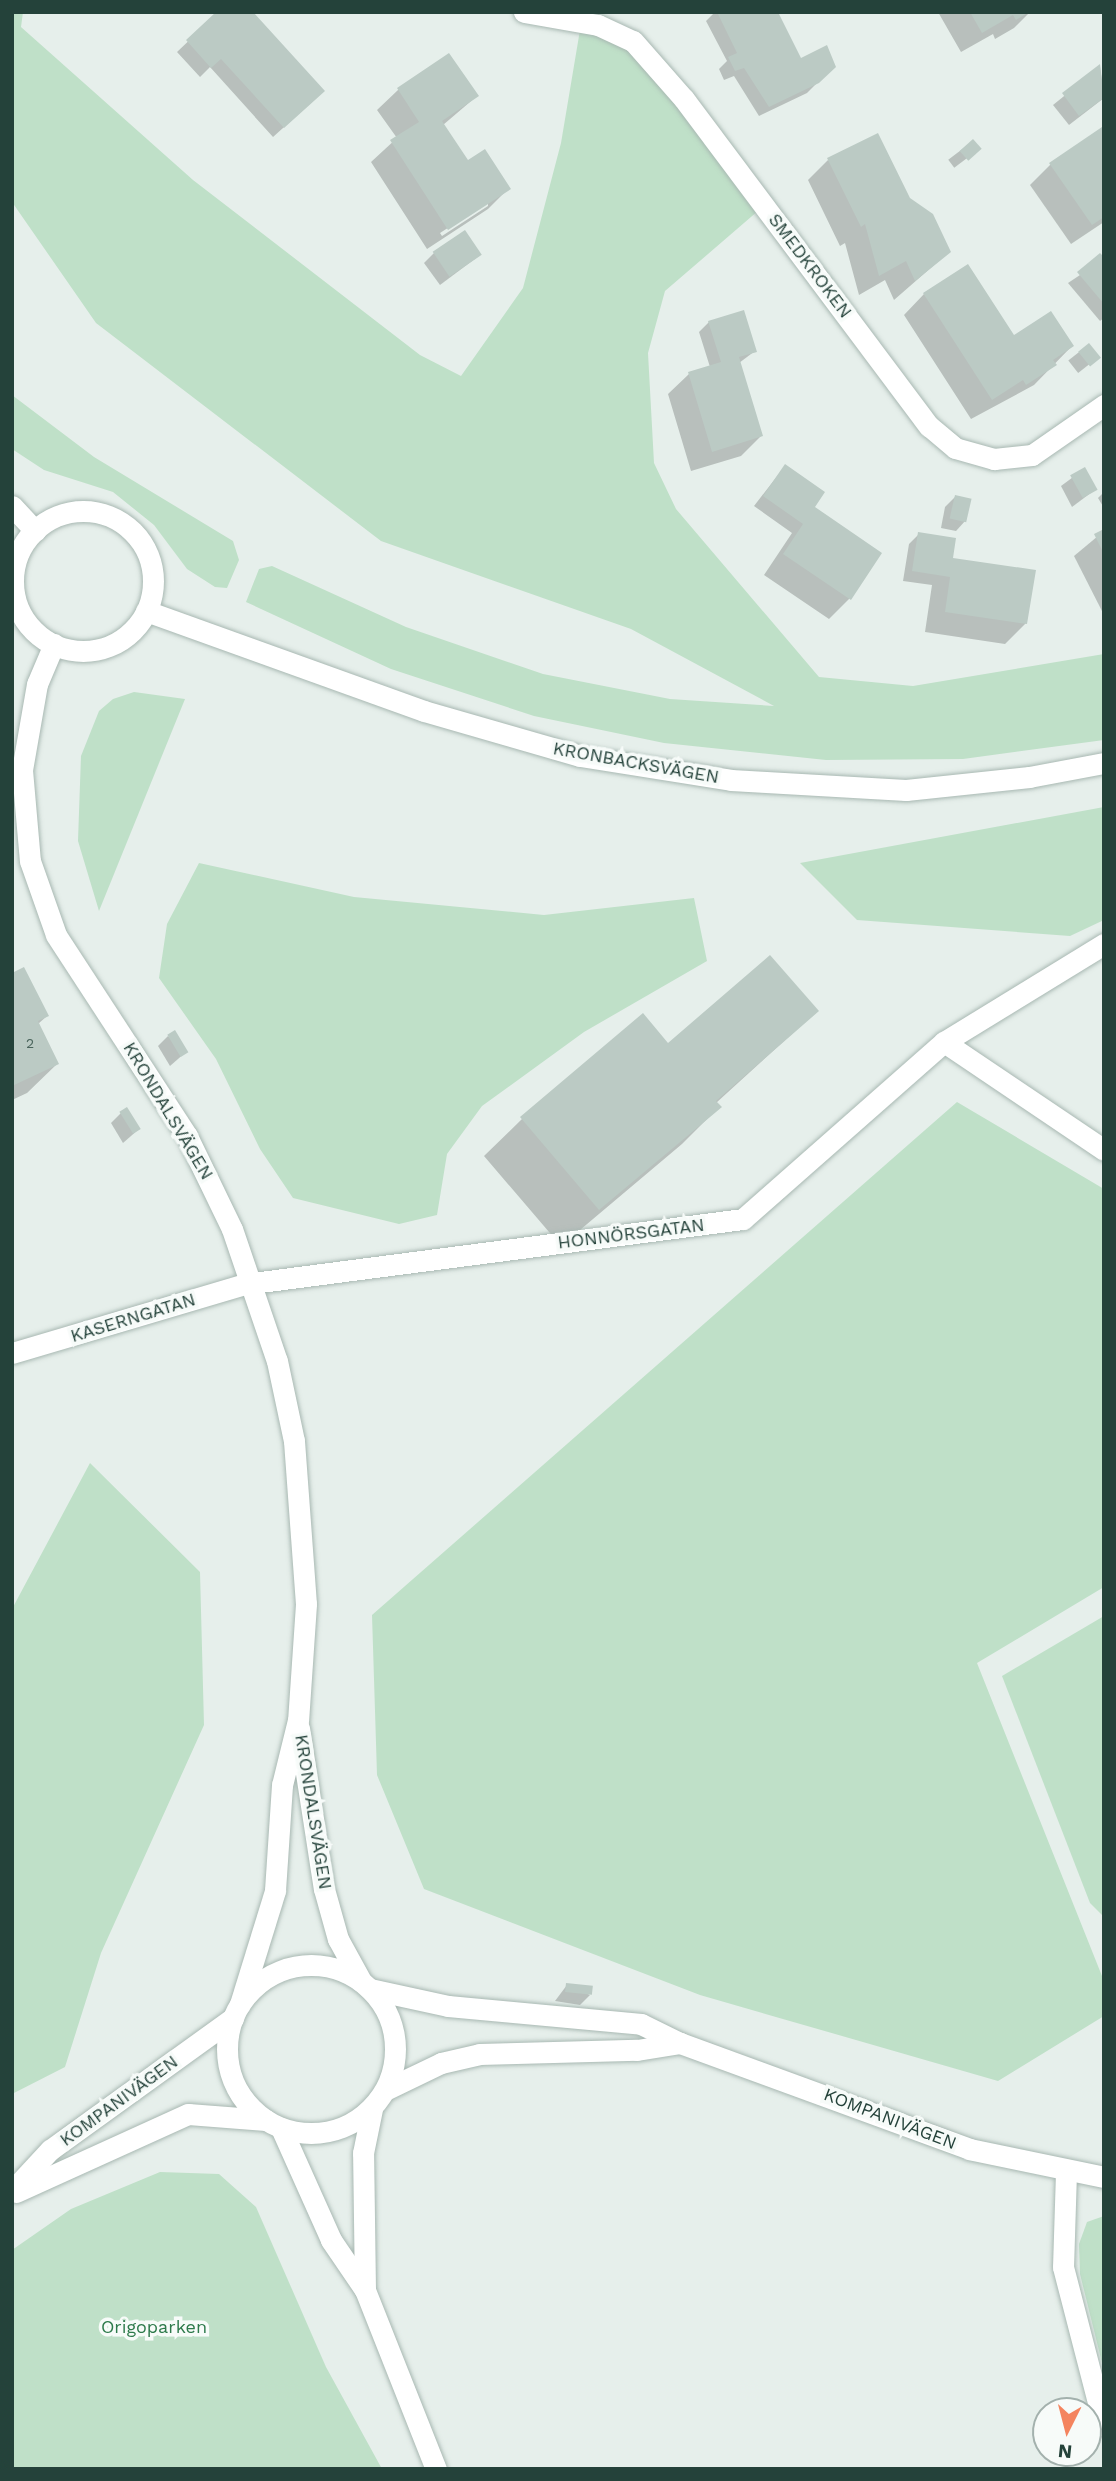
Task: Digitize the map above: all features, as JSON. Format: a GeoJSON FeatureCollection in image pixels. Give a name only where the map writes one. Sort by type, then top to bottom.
{"type":"FeatureCollection","features":[{"type":"Feature","properties":{"kind":"street","name":"SMEDKROKEN"},"geometry":{"type":"LineString","coordinates":[[524,12],[598,25],[634,41],[684,99],[929,426],[955,448],[995,459],[1032,455],[1104,405]]}},
{"type":"Feature","properties":{"kind":"street"},"geometry":{"type":"LineString","coordinates":[[12,506],[35,531]]}},
{"type":"Feature","properties":{"kind":"street"},"geometry":{"type":"LineString","coordinates":[[82,510],[118,521],[144,545],[151,560],[154,579],[146,611],[124,637],[108,646],[89,651],[54,644],[34,633],[15,597],[16,560],[35,531],[56,516],[82,510]]}},
{"type":"Feature","properties":{"kind":"street","name":"KRONBACKSVÄGEN"},"geometry":{"type":"LineString","coordinates":[[146,611],[424,711],[594,758],[731,780],[906,790],[1028,777],[1104,763]]}},
{"type":"Feature","properties":{"kind":"street","name":"KRONDALSVÄGEN"},"geometry":{"type":"LineString","coordinates":[[54,644],[37,684],[24,758],[23,813],[30,861],[56,935],[187,1136],[253,1282],[283,1388],[303,1523],[306,1604],[298,1720],[282,1785],[275,1891],[236,2011]]}},
{"type":"Feature","properties":{"kind":"street","name":"HONNÖRSGATAN"},"geometry":{"type":"LineString","coordinates":[[253,1282],[744,1219],[944,1042],[1104,944]]}},
{"type":"Feature","properties":{"kind":"street"},"geometry":{"type":"LineString","coordinates":[[944,1042],[1104,1150]]}},
{"type":"Feature","properties":{"kind":"street","name":"KASERNGATAN"},"geometry":{"type":"LineString","coordinates":[[12,1353],[253,1282]]}},
{"type":"Feature","properties":{"kind":"street","name":"KRONDALSVÄGEN"},"geometry":{"type":"LineString","coordinates":[[298,1720],[324,1889],[338,1939],[365,1985]]}},
{"type":"Feature","properties":{"kind":"street"},"geometry":{"type":"LineString","coordinates":[[365,2290],[363,2153],[372,2109],[385,2090],[393,2071],[395,2038],[384,2007],[365,1985],[335,1968],[301,1965],[267,1977],[236,2011],[228,2036],[231,2074],[244,2100],[273,2124],[331,2240],[365,2290],[436,2469]]}},
{"type":"Feature","properties":{"kind":"street","name":"KOMPANIVÄGEN"},"geometry":{"type":"LineString","coordinates":[[365,1985],[448,2006],[641,2024],[680,2043],[969,2149],[1066,2172],[1104,2177]]}},
{"type":"Feature","properties":{"kind":"street","name":"KOMPANIVÄGEN"},"geometry":{"type":"LineString","coordinates":[[12,2193],[50,2150],[236,2011]]}},
{"type":"Feature","properties":{"kind":"street","name":"KOMPANIVÄGEN"},"geometry":{"type":"LineString","coordinates":[[385,2090],[441,2063],[479,2054],[637,2050],[680,2043]]}},
{"type":"Feature","properties":{"kind":"street"},"geometry":{"type":"LineString","coordinates":[[273,2124],[325,2132],[372,2109]]}},
{"type":"Feature","properties":{"kind":"street","name":"KOMPANIVÄGEN"},"geometry":{"type":"LineString","coordinates":[[12,2193],[188,2114],[273,2124]]}},
{"type":"Feature","properties":{"kind":"street"},"geometry":{"type":"LineString","coordinates":[[1066,2172],[1063,2267],[1104,2427]]}},
{"type":"Feature","properties":{"kind":"green space"},"geometry":{"type":"Polygon","coordinates":[[[12,12],[23,12],[21,27],[193,180],[420,355],[461,376],[523,288],[561,143],[581,24],[630,44],[765,205],[665,291],[648,353],[654,463],[676,509],[819,677],[913,686],[1104,654],[1104,740],[963,759],[826,760],[664,743],[534,716],[391,669],[246,602],[259,569],[272,566],[406,627],[543,674],[670,699],[774,706],[631,629],[381,541],[96,323],[12,202],[12,12]]]}},
{"type":"Feature","properties":{"kind":"green space"},"geometry":{"type":"Polygon","coordinates":[[[12,395],[94,457],[233,541],[239,560],[227,588],[215,587],[187,569],[154,525],[113,492],[44,470],[12,449],[12,395]]]}},
{"type":"Feature","properties":{"kind":"green space"},"geometry":{"type":"Polygon","coordinates":[[[134,692],[185,699],[99,911],[78,841],[81,756],[99,711],[113,699],[134,692]]]}},
{"type":"Feature","properties":{"kind":"green space"},"geometry":{"type":"Polygon","coordinates":[[[1104,807],[1104,920],[1070,936],[857,920],[800,863],[1104,807]]]}},
{"type":"Feature","properties":{"kind":"green space"},"geometry":{"type":"Polygon","coordinates":[[[199,863],[354,897],[544,915],[694,898],[707,961],[584,1032],[482,1106],[447,1154],[437,1215],[399,1224],[293,1198],[260,1149],[216,1059],[159,978],[167,924],[199,863]]]}},
{"type":"Feature","properties":{"kind":"green space"},"geometry":{"type":"Polygon","coordinates":[[[957,1102],[1104,1189],[1104,1587],[977,1663],[1104,1981],[1104,2016],[998,2081],[700,1995],[424,1889],[377,1775],[372,1615],[957,1102]]]}},
{"type":"Feature","properties":{"kind":"green space"},"geometry":{"type":"Polygon","coordinates":[[[90,1463],[200,1572],[204,1725],[101,1953],[65,2067],[12,2094],[12,1609],[90,1463]]]}},
{"type":"Feature","properties":{"kind":"green space"},"geometry":{"type":"Polygon","coordinates":[[[1104,1616],[1104,1917],[1090,1903],[1002,1676],[1104,1616]]]}},
{"type":"Feature","properties":{"kind":"green space","name":"Origoparken"},"geometry":{"type":"Polygon","coordinates":[[[160,2172],[219,2174],[256,2207],[326,2367],[382,2469],[12,2469],[12,2250],[71,2209],[160,2172]]]}},
{"type":"Feature","properties":{"kind":"green space"},"geometry":{"type":"Polygon","coordinates":[[[1104,2216],[1104,2371],[1080,2274],[1079,2244],[1087,2222],[1104,2216]]]}},
{"type":"Feature","properties":{"kind":"building"},"geometry":{"type":"Polygon","coordinates":[[[216,12],[253,12],[325,91],[284,128],[221,59],[211,68],[186,40],[216,12]]]}},
{"type":"Feature","properties":{"kind":"building"},"geometry":{"type":"Polygon","coordinates":[[[717,12],[778,12],[801,58],[827,45],[836,67],[819,83],[769,107],[744,68],[735,71],[728,57],[737,53],[717,12]]]}},
{"type":"Feature","properties":{"kind":"building"},"geometry":{"type":"Polygon","coordinates":[[[970,12],[1029,12],[1016,20],[1013,15],[982,33],[970,12]]]}},
{"type":"Feature","properties":{"kind":"building"},"geometry":{"type":"Polygon","coordinates":[[[449,53],[479,96],[442,121],[468,160],[485,149],[511,189],[448,230],[390,140],[419,122],[397,88],[449,53]]]}},
{"type":"Feature","properties":{"kind":"building"},"geometry":{"type":"Polygon","coordinates":[[[1100,64],[1104,98],[1079,116],[1062,93],[1100,64]]]}},
{"type":"Feature","properties":{"kind":"building"},"geometry":{"type":"Polygon","coordinates":[[[1102,127],[1104,217],[1092,225],[1049,163],[1102,127]]]}},
{"type":"Feature","properties":{"kind":"building"},"geometry":{"type":"Polygon","coordinates":[[[878,133],[910,198],[933,214],[951,252],[915,281],[906,261],[879,276],[865,224],[861,227],[827,158],[878,133]]]}},
{"type":"Feature","properties":{"kind":"building"},"geometry":{"type":"Polygon","coordinates":[[[973,139],[982,149],[968,161],[960,151],[973,139]]]}},
{"type":"Feature","properties":{"kind":"building"},"geometry":{"type":"Polygon","coordinates":[[[465,230],[482,255],[449,277],[433,252],[465,230]]]}},
{"type":"Feature","properties":{"kind":"building"},"geometry":{"type":"Polygon","coordinates":[[[1100,253],[1104,257],[1104,304],[1077,272],[1100,253]]]}},
{"type":"Feature","properties":{"kind":"building"},"geometry":{"type":"Polygon","coordinates":[[[968,264],[1014,335],[1051,311],[1074,346],[1053,360],[1057,365],[1026,385],[1023,380],[992,400],[923,293],[968,264]]]}},
{"type":"Feature","properties":{"kind":"building"},"geometry":{"type":"Polygon","coordinates":[[[744,310],[757,352],[739,357],[763,436],[712,452],[688,372],[721,362],[708,321],[744,310]]]}},
{"type":"Feature","properties":{"kind":"building"},"geometry":{"type":"Polygon","coordinates":[[[1089,343],[1101,358],[1090,367],[1078,352],[1089,343]]]}},
{"type":"Feature","properties":{"kind":"building"},"geometry":{"type":"Polygon","coordinates":[[[785,464],[825,492],[815,507],[882,553],[851,600],[783,554],[803,524],[763,496],[785,464]]]}},
{"type":"Feature","properties":{"kind":"building"},"geometry":{"type":"Polygon","coordinates":[[[1085,467],[1098,490],[1083,498],[1070,475],[1085,467]]]}},
{"type":"Feature","properties":{"kind":"building"},"geometry":{"type":"Polygon","coordinates":[[[955,495],[972,499],[966,522],[950,518],[955,495]]]}},
{"type":"Feature","properties":{"kind":"building"},"geometry":{"type":"Polygon","coordinates":[[[1104,529],[1104,554],[1094,534],[1104,529]]]}},
{"type":"Feature","properties":{"kind":"building"},"geometry":{"type":"Polygon","coordinates":[[[918,532],[956,538],[953,558],[1036,570],[1027,624],[945,612],[950,577],[912,571],[918,532]]]}},
{"type":"Feature","properties":{"kind":"building"},"geometry":{"type":"Polygon","coordinates":[[[770,955],[819,1011],[716,1101],[722,1107],[599,1210],[520,1117],[643,1013],[668,1043],[770,955]]]}},
{"type":"Feature","properties":{"kind":"building"},"geometry":{"type":"Polygon","coordinates":[[[24,967],[49,1016],[38,1021],[59,1064],[12,1086],[12,973],[24,967]]]}},
{"type":"Feature","properties":{"kind":"building"},"geometry":{"type":"Polygon","coordinates":[[[175,1030],[188,1052],[181,1057],[167,1035],[175,1030]]]}},
{"type":"Feature","properties":{"kind":"building"},"geometry":{"type":"Polygon","coordinates":[[[127,1107],[141,1129],[133,1134],[119,1112],[127,1107]]]}},
{"type":"Feature","properties":{"kind":"building"},"geometry":{"type":"Polygon","coordinates":[[[566,1983],[593,1986],[592,1995],[565,1992],[566,1983]]]}}]}
